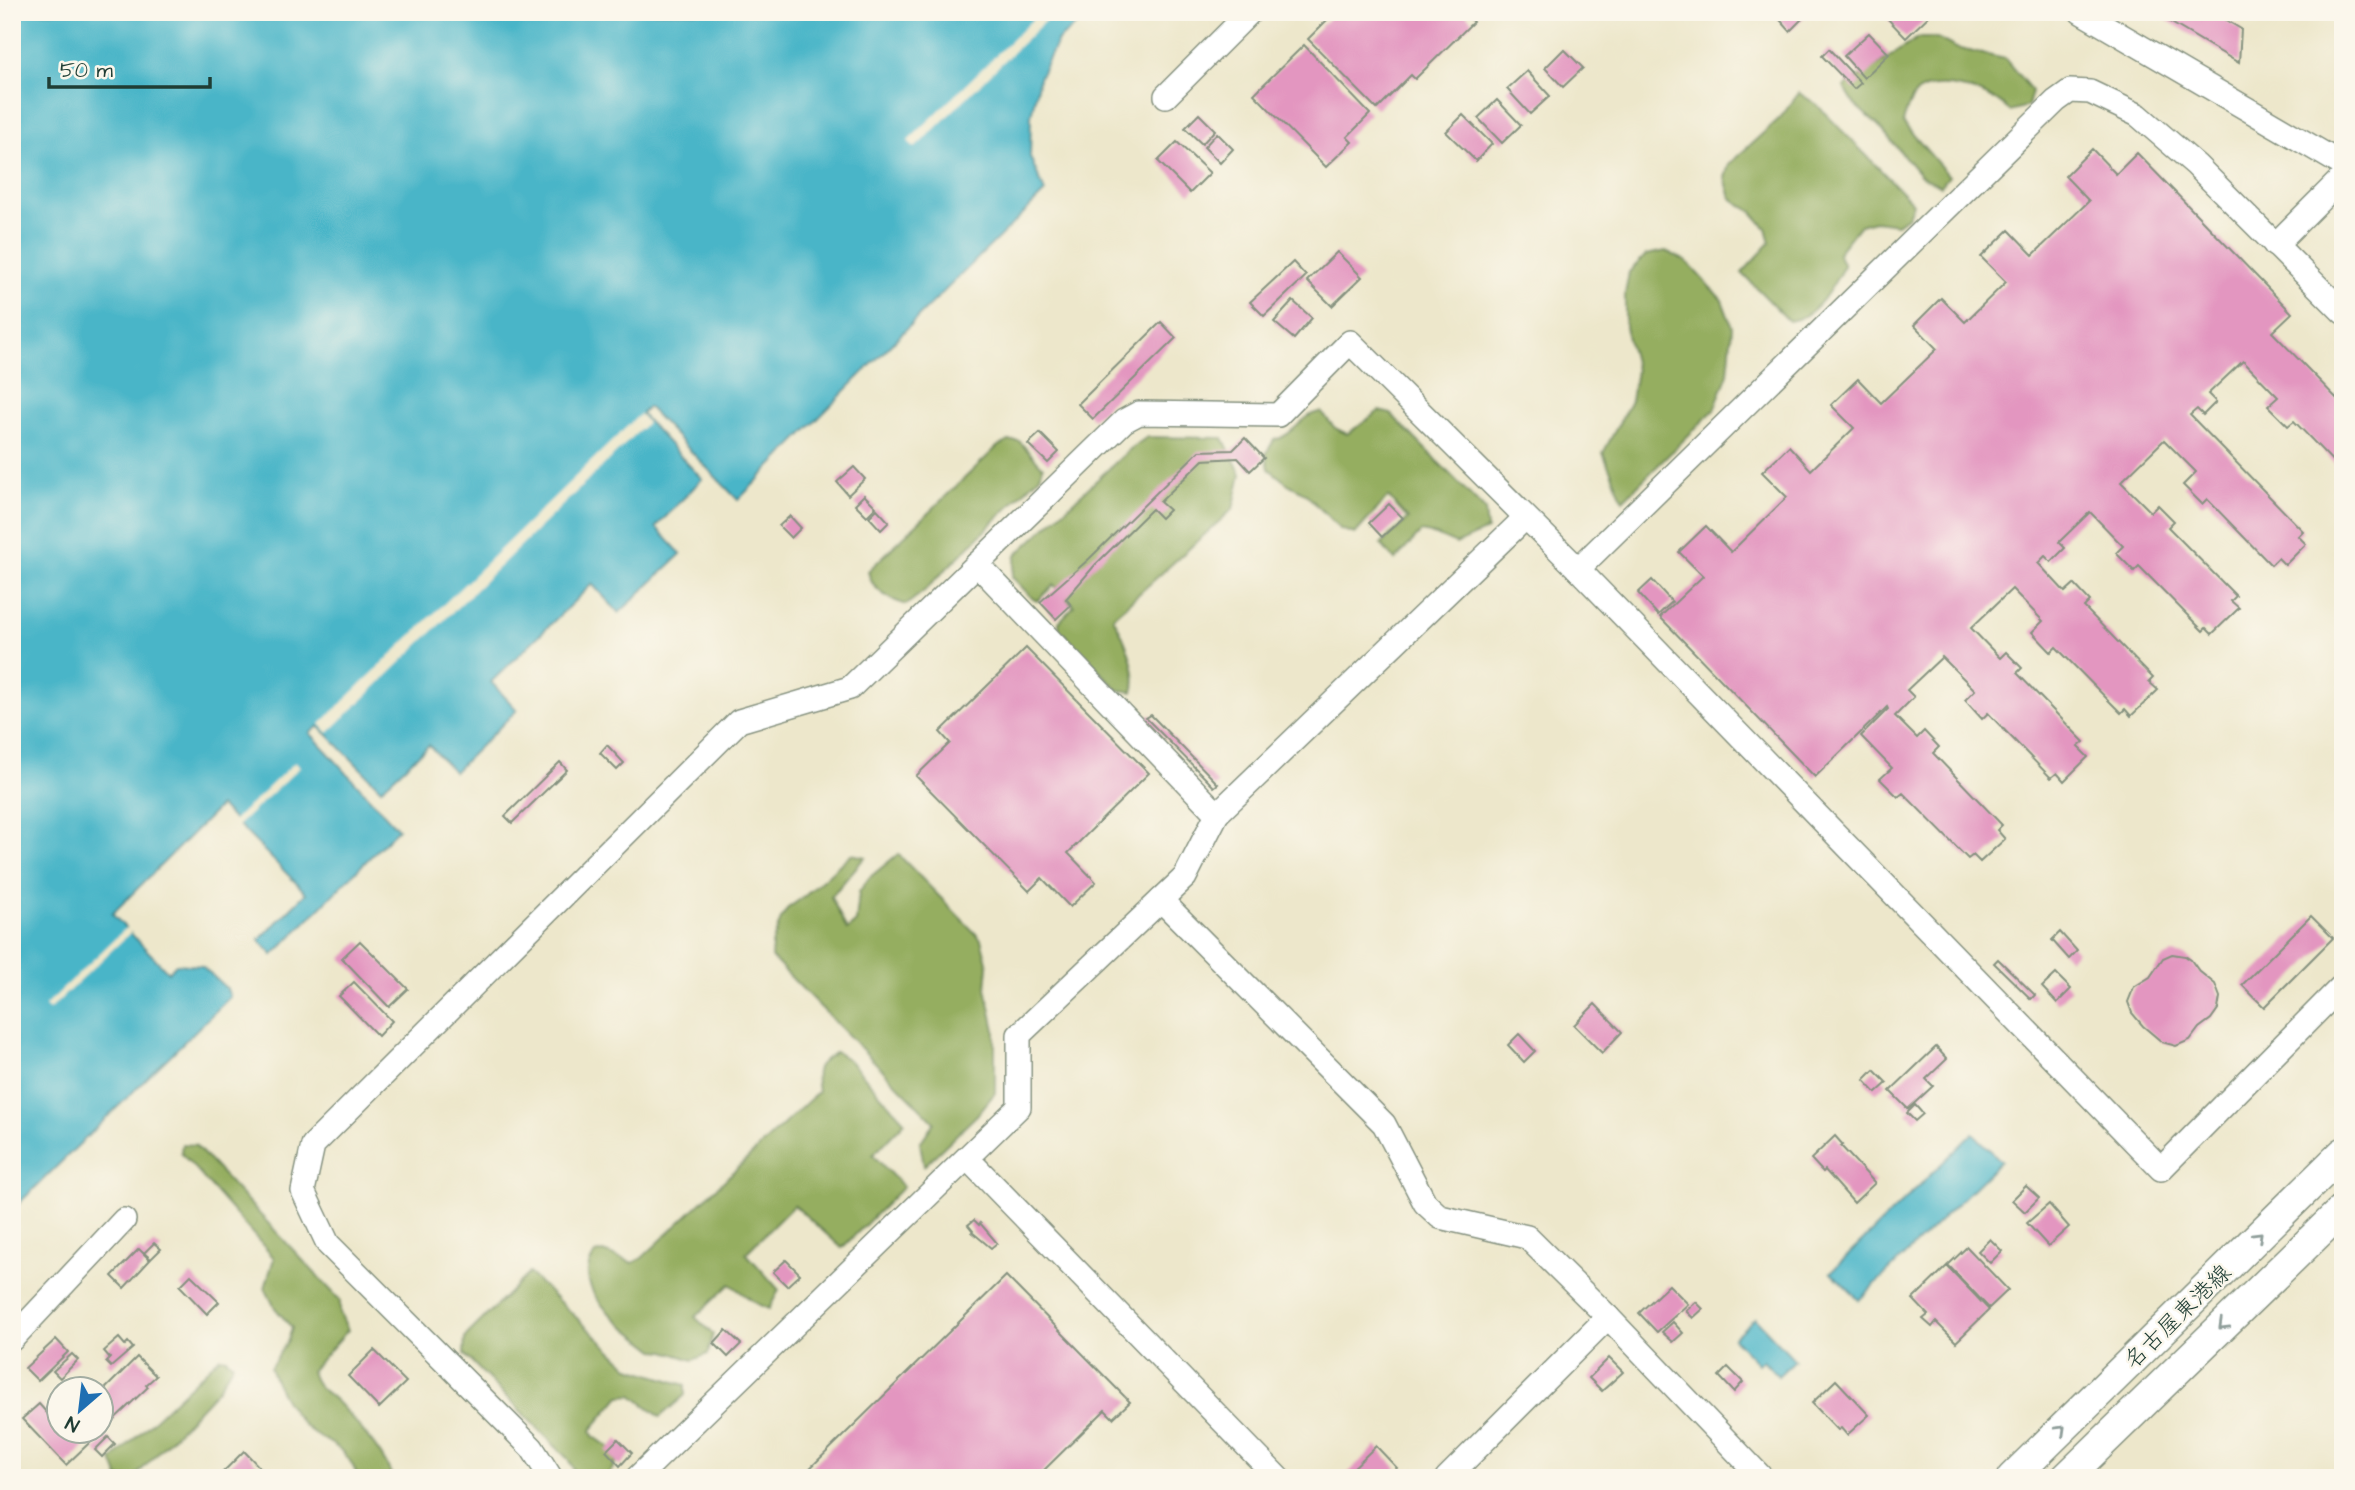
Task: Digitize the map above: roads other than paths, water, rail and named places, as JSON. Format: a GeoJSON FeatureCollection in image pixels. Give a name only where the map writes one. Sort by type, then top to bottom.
{"type":"FeatureCollection","features":[{"type":"Feature","properties":{"kind":"main road","name":"名古屋東港線"},"geometry":{"type":"LineString","coordinates":[[2012,1478],[2343,1153]]}},
{"type":"Feature","properties":{"kind":"main road","name":"名古屋東港線"},"geometry":{"type":"LineString","coordinates":[[2066,1478],[2343,1209]]}},
{"type":"Feature","properties":{"kind":"street"},"geometry":{"type":"LineString","coordinates":[[1166,96],[1250,12]]}},
{"type":"Feature","properties":{"kind":"street"},"geometry":{"type":"LineString","coordinates":[[2081,12],[2343,165]]}},
{"type":"Feature","properties":{"kind":"street"},"geometry":{"type":"LineString","coordinates":[[1578,569],[2056,101],[2070,91],[2090,92],[2137,115],[2196,165],[2343,312]]}},
{"type":"Feature","properties":{"kind":"street"},"geometry":{"type":"LineString","coordinates":[[2275,245],[2343,177]]}},
{"type":"Feature","properties":{"kind":"street"},"geometry":{"type":"LineString","coordinates":[[551,1478],[532,1448],[328,1244],[303,1191],[313,1145],[739,722],[850,688],[1124,421],[1139,413],[1278,415],[1350,342],[1578,569],[2161,1169],[2343,985]]}},
{"type":"Feature","properties":{"kind":"street"},"geometry":{"type":"LineString","coordinates":[[637,1478],[1019,1107],[1019,1035],[1185,877],[1217,814],[1525,519]]}},
{"type":"Feature","properties":{"kind":"street"},"geometry":{"type":"LineString","coordinates":[[977,564],[1217,814]]}},
{"type":"Feature","properties":{"kind":"street"},"geometry":{"type":"LineString","coordinates":[[1161,900],[1384,1124],[1425,1203],[1440,1217],[1527,1237],[1608,1317],[1762,1478]]}},
{"type":"Feature","properties":{"kind":"street"},"geometry":{"type":"LineString","coordinates":[[967,1158],[1278,1478]]}},
{"type":"Feature","properties":{"kind":"street"},"geometry":{"type":"LineString","coordinates":[[12,1339],[124,1220]]}},
{"type":"Feature","properties":{"kind":"street"},"geometry":{"type":"LineString","coordinates":[[1447,1478],[1608,1317]]}},
{"type":"Feature","properties":{"kind":"water"},"geometry":{"type":"Polygon","coordinates":[[[12,12],[1093,12],[1058,40],[1039,78],[1031,116],[1030,157],[1045,192],[738,500],[648,407],[641,414],[702,479],[656,527],[681,554],[619,613],[592,584],[491,682],[517,710],[454,772],[429,745],[381,789],[319,726],[310,733],[398,829],[273,955],[259,940],[306,893],[220,806],[112,914],[168,972],[176,964],[202,966],[227,989],[230,997],[12,1210],[12,12]]]}},
{"type":"Feature","properties":{"kind":"water"},"geometry":{"type":"Polygon","coordinates":[[[1973,1133],[2001,1161],[1859,1300],[1831,1272],[1973,1133]]]}},
{"type":"Feature","properties":{"kind":"water"},"geometry":{"type":"Polygon","coordinates":[[[1755,1318],[1795,1360],[1778,1376],[1763,1360],[1758,1364],[1733,1338],[1755,1318]]]}}]}
